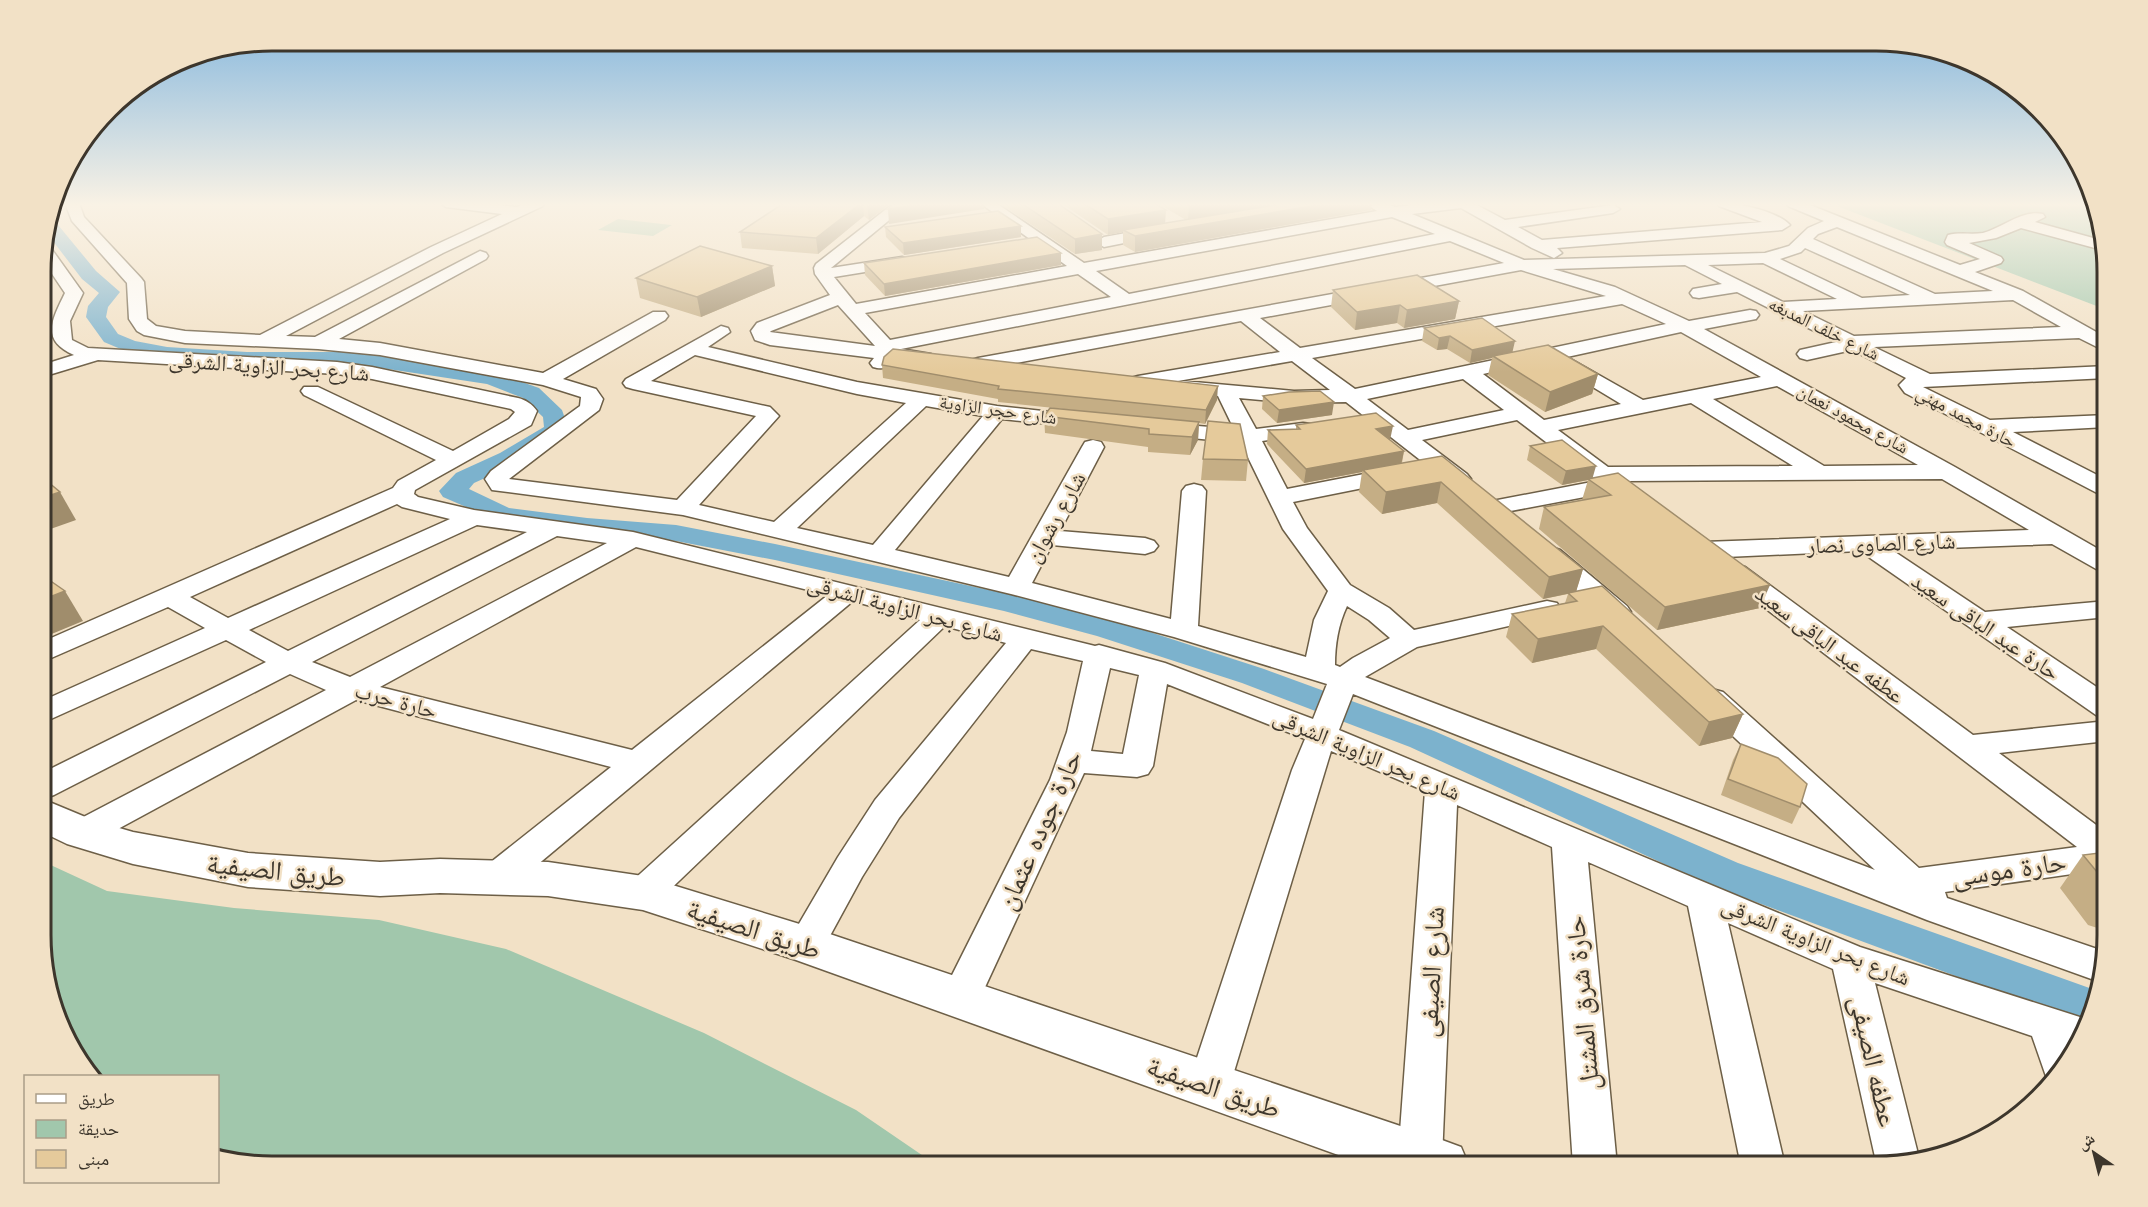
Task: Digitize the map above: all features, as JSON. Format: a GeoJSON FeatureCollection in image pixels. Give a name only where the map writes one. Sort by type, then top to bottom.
{"type":"FeatureCollection","features":[{"type":"Feature","properties":{"kind":"street","name":"شارع بحر الزاوية الشرقى"},"geometry":{"type":"LineString","coordinates":[[114,259],[135,282],[138,319],[144,327],[172,336],[318,343],[380,349],[546,380],[582,389],[593,398],[593,403],[583,416],[499,476],[497,483],[500,485],[683,508],[1017,586],[1332,674],[1940,910],[2095,965]]}},
{"type":"Feature","properties":{"kind":"street"},"geometry":{"type":"LineString","coordinates":[[264,340],[419,259]]}},
{"type":"Feature","properties":{"kind":"street"},"geometry":{"type":"LineString","coordinates":[[318,343],[474,259]]}},
{"type":"Feature","properties":{"kind":"street"},"geometry":{"type":"LineString","coordinates":[[830,259],[822,268],[823,274],[887,350]]}},
{"type":"Feature","properties":{"kind":"street"},"geometry":{"type":"LineString","coordinates":[[1067,259],[1126,300]]}},
{"type":"Feature","properties":{"kind":"street"},"geometry":{"type":"LineString","coordinates":[[1047,372],[950,361],[887,350],[770,339],[762,336],[760,331],[764,327],[847,303],[1128,259]]}},
{"type":"Feature","properties":{"kind":"street"},"geometry":{"type":"LineString","coordinates":[[857,388],[887,350],[1332,259]]}},
{"type":"Feature","properties":{"kind":"street","name":"شارع محمود نعمان"},"geometry":{"type":"LineString","coordinates":[[1508,259],[1593,285],[1685,326],[1947,472],[2097,560]]}},
{"type":"Feature","properties":{"kind":"street","name":"شارع محمود نعمان"},"geometry":{"type":"LineString","coordinates":[[1564,259],[1584,274],[1593,285]]}},
{"type":"Feature","properties":{"kind":"street"},"geometry":{"type":"LineString","coordinates":[[978,364],[1522,265],[1740,259]]}},
{"type":"Feature","properties":{"kind":"street"},"geometry":{"type":"LineString","coordinates":[[1769,259],[1859,303]]}},
{"type":"Feature","properties":{"kind":"street"},"geometry":{"type":"LineString","coordinates":[[1849,259],[1934,300]]}},
{"type":"Feature","properties":{"kind":"street"},"geometry":{"type":"LineString","coordinates":[[1931,259],[2089,326],[2097,335]]}},
{"type":"Feature","properties":{"kind":"street"},"geometry":{"type":"LineString","coordinates":[[1959,271],[1994,259]]}},
{"type":"Feature","properties":{"kind":"street","name":"شارع بحر الزاوية الشرقى"},"geometry":{"type":"LineString","coordinates":[[51,260],[74,293],[61,321],[63,341],[74,349],[96,355],[337,368],[372,373],[518,404],[526,411],[526,415],[518,424],[411,482],[402,493],[405,500],[410,502],[474,517],[633,539],[848,592],[1024,639],[1099,654],[1155,669],[1254,705],[1850,959],[2065,1030]]}},
{"type":"Feature","properties":{"kind":"street"},"geometry":{"type":"LineString","coordinates":[[823,274],[914,260]]}},
{"type":"Feature","properties":{"kind":"street","name":"شارع خلف المدبغه"},"geometry":{"type":"LineString","coordinates":[[1688,262],[1928,381]]}},
{"type":"Feature","properties":{"kind":"street"},"geometry":{"type":"LineString","coordinates":[[1298,266],[1353,294]]}},
{"type":"Feature","properties":{"kind":"street"},"geometry":{"type":"LineString","coordinates":[[1699,293],[1739,287]]}},
{"type":"Feature","properties":{"kind":"street"},"geometry":{"type":"LineString","coordinates":[[1780,308],[2017,296]]}},
{"type":"Feature","properties":{"kind":"street"},"geometry":{"type":"LineString","coordinates":[[1138,382],[1624,298]]}},
{"type":"Feature","properties":{"kind":"street"},"geometry":{"type":"LineString","coordinates":[[1244,314],[1495,507],[1635,629]]}},
{"type":"Feature","properties":{"kind":"street"},"geometry":{"type":"LineString","coordinates":[[1115,379],[1294,398],[1353,396],[1685,326],[1750,315]]}},
{"type":"Feature","properties":{"kind":"street"},"geometry":{"type":"LineString","coordinates":[[546,380],[659,316]]}},
{"type":"Feature","properties":{"kind":"street"},"geometry":{"type":"LineString","coordinates":[[1807,354],[1852,343],[2089,326]]}},
{"type":"Feature","properties":{"kind":"street"},"geometry":{"type":"LineString","coordinates":[[683,508],[768,416],[763,411],[633,383],[721,332]]}},
{"type":"Feature","properties":{"kind":"street","name":"شارع حجر الزاوية"},"geometry":{"type":"LineString","coordinates":[[692,349],[857,388],[921,400],[997,412],[1103,423]]}},
{"type":"Feature","properties":{"kind":"street"},"geometry":{"type":"LineString","coordinates":[[1551,354],[1640,407]]}},
{"type":"Feature","properties":{"kind":"street"},"geometry":{"type":"LineString","coordinates":[[51,368],[96,355]]}},
{"type":"Feature","properties":{"kind":"street"},"geometry":{"type":"LineString","coordinates":[[1467,372],[1652,511]]}},
{"type":"Feature","properties":{"kind":"street","name":"حارة محمد مهني"},"geometry":{"type":"LineString","coordinates":[[2097,373],[1914,381],[1909,386],[2097,484]]}},
{"type":"Feature","properties":{"kind":"street"},"geometry":{"type":"LineString","coordinates":[[1405,436],[1640,407],[1782,379]]}},
{"type":"Feature","properties":{"kind":"street"},"geometry":{"type":"LineString","coordinates":[[311,391],[454,460]]}},
{"type":"Feature","properties":{"kind":"street"},"geometry":{"type":"LineString","coordinates":[[1226,392],[1295,529],[1341,591],[1379,614],[1408,640]]}},
{"type":"Feature","properties":{"kind":"street"},"geometry":{"type":"LineString","coordinates":[[1694,396],[1820,473]]}},
{"type":"Feature","properties":{"kind":"street"},"geometry":{"type":"LineString","coordinates":[[778,532],[921,400]]}},
{"type":"Feature","properties":{"kind":"street"},"geometry":{"type":"LineString","coordinates":[[878,555],[997,412]]}},
{"type":"Feature","properties":{"kind":"street"},"geometry":{"type":"LineString","coordinates":[[1347,422],[1380,417]]}},
{"type":"Feature","properties":{"kind":"street"},"geometry":{"type":"LineString","coordinates":[[1984,427],[2097,421]]}},
{"type":"Feature","properties":{"kind":"street"},"geometry":{"type":"LineString","coordinates":[[1139,427],[1247,437],[1326,426]]}},
{"type":"Feature","properties":{"kind":"street","name":"شارع رشوان"},"geometry":{"type":"LineString","coordinates":[[1017,586],[1094,447]]}},
{"type":"Feature","properties":{"kind":"street"},"geometry":{"type":"LineString","coordinates":[[1279,498],[1443,466]]}},
{"type":"Feature","properties":{"kind":"street"},"geometry":{"type":"LineString","coordinates":[[1495,507],[1610,479],[1947,472]]}},
{"type":"Feature","properties":{"kind":"street"},"geometry":{"type":"LineString","coordinates":[[2082,476],[2097,475]]}},
{"type":"Feature","properties":{"kind":"street"},"geometry":{"type":"LineString","coordinates":[[1184,631],[1194,491]]}},
{"type":"Feature","properties":{"kind":"street"},"geometry":{"type":"LineString","coordinates":[[51,649],[402,493]]}},
{"type":"Feature","properties":{"kind":"street"},"geometry":{"type":"LineString","coordinates":[[51,709],[474,517]]}},
{"type":"Feature","properties":{"kind":"street"},"geometry":{"type":"LineString","coordinates":[[51,782],[552,529]]}},
{"type":"Feature","properties":{"kind":"street","name":"شارع الصاوى نصار"},"geometry":{"type":"LineString","coordinates":[[1696,543],[1865,543],[2057,536]]}},
{"type":"Feature","properties":{"kind":"street"},"geometry":{"type":"LineString","coordinates":[[1044,537],[1145,546]]}},
{"type":"Feature","properties":{"kind":"street"},"geometry":{"type":"LineString","coordinates":[[62,823],[352,689],[633,539]]}},
{"type":"Feature","properties":{"kind":"street","name":"عطفه عبد الباقى سعيد"},"geometry":{"type":"LineString","coordinates":[[1696,543],[2097,844]]}},
{"type":"Feature","properties":{"kind":"street","name":"حارة عبد الباقى سعيد"},"geometry":{"type":"LineString","coordinates":[[1865,543],[2097,701]]}},
{"type":"Feature","properties":{"kind":"street"},"geometry":{"type":"LineString","coordinates":[[1209,1085],[1321,735],[1332,674],[1323,627],[1341,591]]}},
{"type":"Feature","properties":{"kind":"street"},"geometry":{"type":"LineString","coordinates":[[499,876],[848,592]]}},
{"type":"Feature","properties":{"kind":"street","name":"حارة حرب"},"geometry":{"type":"LineString","coordinates":[[170,596],[287,663],[352,689],[638,763]]}},
{"type":"Feature","properties":{"kind":"street"},"geometry":{"type":"LineString","coordinates":[[1332,674],[1408,640],[1600,597]]}},
{"type":"Feature","properties":{"kind":"street"},"geometry":{"type":"LineString","coordinates":[[1979,621],[2097,610]]}},
{"type":"Feature","properties":{"kind":"street"},"geometry":{"type":"LineString","coordinates":[[643,893],[939,617]]}},
{"type":"Feature","properties":{"kind":"street"},"geometry":{"type":"LineString","coordinates":[[806,945],[850,867],[887,809],[1024,639]]}},
{"type":"Feature","properties":{"kind":"street","name":"حارة جوده عثمان"},"geometry":{"type":"LineString","coordinates":[[960,999],[1073,761],[1082,732],[1099,654]]}},
{"type":"Feature","properties":{"kind":"street"},"geometry":{"type":"LineString","coordinates":[[1073,761],[1137,766],[1155,669]]}},
{"type":"Feature","properties":{"kind":"street"},"geometry":{"type":"LineString","coordinates":[[1696,684],[1940,910]]}},
{"type":"Feature","properties":{"kind":"street"},"geometry":{"type":"LineString","coordinates":[[1966,746],[2097,732]]}},
{"type":"Feature","properties":{"kind":"street","name":"شارع الصيفى"},"geometry":{"type":"LineString","coordinates":[[1431,1156],[1442,786]]}},
{"type":"Feature","properties":{"kind":"street","name":"طريق الصيفية"},"geometry":{"type":"LineString","coordinates":[[62,823],[188,861],[248,870],[380,879],[499,876],[548,879],[643,893],[806,945],[1414,1156]]}},
{"type":"Feature","properties":{"kind":"street","name":"حارة شرق المشتل"},"geometry":{"type":"LineString","coordinates":[[1569,839],[1594,1156]]}},
{"type":"Feature","properties":{"kind":"street","name":"حارة موسى"},"geometry":{"type":"LineString","coordinates":[[1912,883],[2097,857]]}},
{"type":"Feature","properties":{"kind":"street"},"geometry":{"type":"LineString","coordinates":[[1704,896],[1761,1156]]}},
{"type":"Feature","properties":{"kind":"street","name":"عطفه الصيفى"},"geometry":{"type":"LineString","coordinates":[[1850,959],[1896,1155]]}},
{"type":"Feature","properties":{"kind":"street"},"geometry":{"type":"LineString","coordinates":[[2064,1051],[2065,1030]]}},
{"type":"Feature","properties":{"kind":"green space"},"geometry":{"type":"Polygon","coordinates":[[[1975,259],[2097,259],[2097,306],[1975,259]]]}},
{"type":"Feature","properties":{"kind":"green space"},"geometry":{"type":"Polygon","coordinates":[[[51,865],[107,891],[234,908],[379,920],[506,949],[704,1033],[856,1110],[923,1156],[258,1156],[219,1149],[219,1075],[101,1075],[88,1058],[68,1020],[55,978],[51,949],[51,865]]]}},
{"type":"Feature","properties":{"kind":"building"},"geometry":{"type":"Polygon","coordinates":[[[673,259],[748,259],[772,266],[697,297],[636,278],[673,259]]]}},
{"type":"Feature","properties":{"kind":"building"},"geometry":{"type":"Polygon","coordinates":[[[888,259],[1025,259],[884,284],[864,263],[888,259]]]}},
{"type":"Feature","properties":{"kind":"building"},"geometry":{"type":"Polygon","coordinates":[[[1417,275],[1459,301],[1407,310],[1400,305],[1357,312],[1333,290],[1417,275]]]}},
{"type":"Feature","properties":{"kind":"building"},"geometry":{"type":"Polygon","coordinates":[[[1482,318],[1515,341],[1472,350],[1450,336],[1439,338],[1424,328],[1482,318]]]}},
{"type":"Feature","properties":{"kind":"building"},"geometry":{"type":"Polygon","coordinates":[[[1548,345],[1598,374],[1550,392],[1493,356],[1548,345]]]}},
{"type":"Feature","properties":{"kind":"building"},"geometry":{"type":"Polygon","coordinates":[[[893,349],[1218,386],[1206,410],[998,389],[999,386],[882,365],[884,357],[893,349]]]}},
{"type":"Feature","properties":{"kind":"building"},"geometry":{"type":"Polygon","coordinates":[[[1320,391],[1334,402],[1279,410],[1263,396],[1289,392],[1320,391]]]}},
{"type":"Feature","properties":{"kind":"building"},"geometry":{"type":"Polygon","coordinates":[[[1050,408],[1199,422],[1192,437],[1149,434],[1149,429],[1044,416],[1050,408]]]}},
{"type":"Feature","properties":{"kind":"building"},"geometry":{"type":"Polygon","coordinates":[[[1376,413],[1393,426],[1376,429],[1404,451],[1306,469],[1268,430],[1300,429],[1296,425],[1376,413]]]}},
{"type":"Feature","properties":{"kind":"building"},"geometry":{"type":"Polygon","coordinates":[[[1208,421],[1240,424],[1248,460],[1203,459],[1208,421]]]}},
{"type":"Feature","properties":{"kind":"building"},"geometry":{"type":"Polygon","coordinates":[[[1562,440],[1596,466],[1566,471],[1530,446],[1562,440]]]}},
{"type":"Feature","properties":{"kind":"building"},"geometry":{"type":"Polygon","coordinates":[[[1442,456],[1583,569],[1549,577],[1441,482],[1386,492],[1363,470],[1442,456]]]}},
{"type":"Feature","properties":{"kind":"building"},"geometry":{"type":"Polygon","coordinates":[[[1618,473],[1770,585],[1665,607],[1544,507],[1611,495],[1588,479],[1618,473]]]}},
{"type":"Feature","properties":{"kind":"building"},"geometry":{"type":"Polygon","coordinates":[[[51,484],[60,492],[51,495],[51,484]]]}},
{"type":"Feature","properties":{"kind":"building"},"geometry":{"type":"Polygon","coordinates":[[[51,581],[65,591],[51,596],[51,581]]]}},
{"type":"Feature","properties":{"kind":"building"},"geometry":{"type":"Polygon","coordinates":[[[1602,586],[1743,714],[1709,722],[1603,626],[1538,639],[1512,614],[1577,601],[1568,593],[1602,586]]]}},
{"type":"Feature","properties":{"kind":"building"},"geometry":{"type":"Polygon","coordinates":[[[1741,744],[1778,758],[1807,784],[1800,807],[1728,779],[1741,744]]]}},
{"type":"Feature","properties":{"kind":"building"},"geometry":{"type":"Polygon","coordinates":[[[2097,853],[2097,872],[2083,855],[2097,853]]]}},
{"type":"Feature","properties":{"kind":"waterway"},"geometry":{"type":"LineString","coordinates":[[76,259],[89,275],[110,292],[98,306],[96,317],[111,338],[130,346],[167,353],[247,358],[355,358],[491,378],[531,393],[554,415],[557,430],[509,458],[465,478],[452,491],[503,515],[587,526],[676,533],[775,552],[1008,603],[1108,629],[1253,676],[1422,739],[1724,874],[2085,1005]]}}]}
